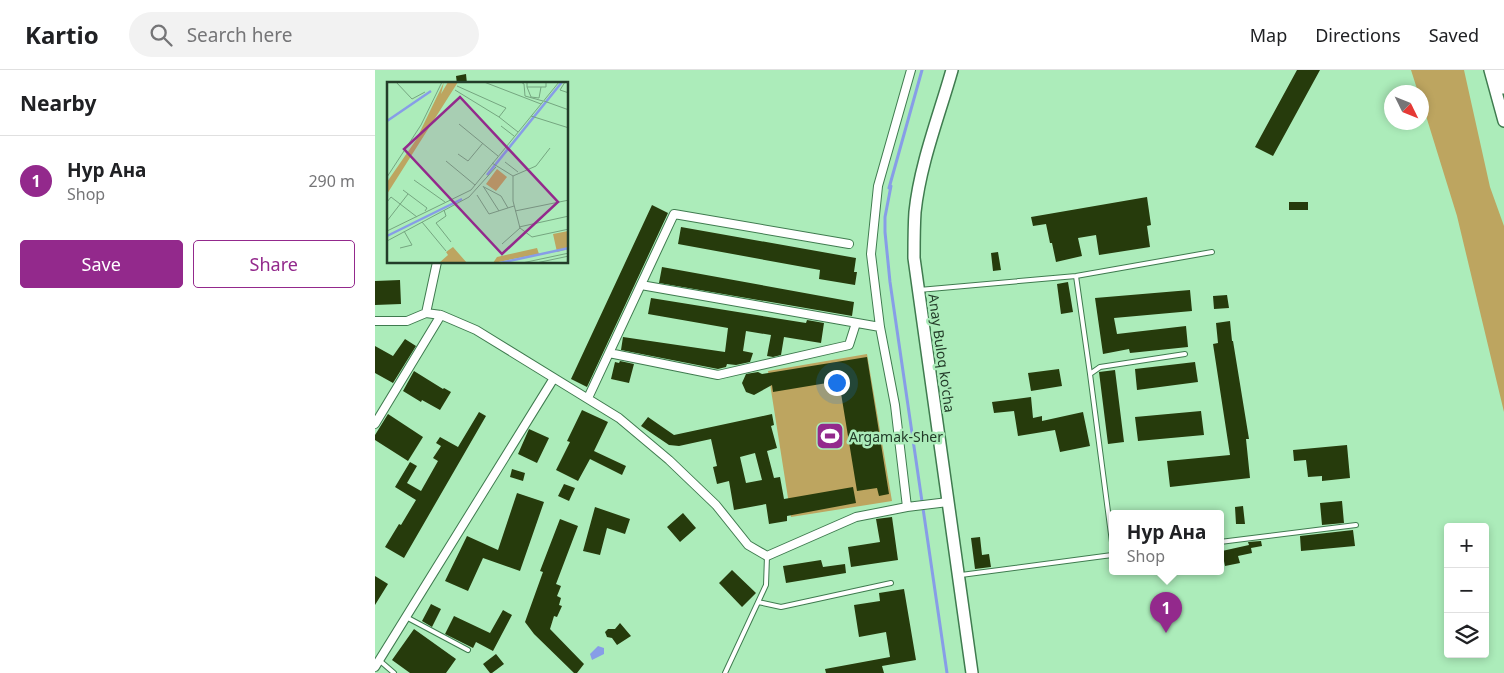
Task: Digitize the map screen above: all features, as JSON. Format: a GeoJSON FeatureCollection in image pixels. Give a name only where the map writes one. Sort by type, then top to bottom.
{"type":"FeatureCollection","features":[{"type":"Feature","properties":{"kind":"main road","name":"Anay Buloq ko'cha"},"geometry":{"type":"LineString","coordinates":[[952,70],[925,162],[915,211],[914,258],[972,673]]}},
{"type":"Feature","properties":{"kind":"main road"},"geometry":{"type":"LineString","coordinates":[[1490,70],[1504,121]]}},
{"type":"Feature","properties":{"kind":"main road"},"geometry":{"type":"LineString","coordinates":[[1500,70],[1504,88]]}},
{"type":"Feature","properties":{"kind":"street"},"geometry":{"type":"LineString","coordinates":[[907,507],[895,405],[880,327],[871,254],[878,186],[911,70]]}},
{"type":"Feature","properties":{"kind":"street"},"geometry":{"type":"LineString","coordinates":[[588,398],[674,214],[849,244]]}},
{"type":"Feature","properties":{"kind":"street"},"geometry":{"type":"LineString","coordinates":[[426,313],[437,264]]}},
{"type":"Feature","properties":{"kind":"street"},"geometry":{"type":"LineString","coordinates":[[641,286],[880,327]]}},
{"type":"Feature","properties":{"kind":"street"},"geometry":{"type":"LineString","coordinates":[[375,322],[407,321],[426,313],[441,315],[476,330],[619,418],[669,460],[716,505],[748,545],[767,556],[856,517],[907,507],[948,502]]}},
{"type":"Feature","properties":{"kind":"street"},"geometry":{"type":"LineString","coordinates":[[375,424],[441,315]]}},
{"type":"Feature","properties":{"kind":"street"},"geometry":{"type":"LineString","coordinates":[[609,353],[718,375],[849,345],[856,323]]}},
{"type":"Feature","properties":{"kind":"street"},"geometry":{"type":"LineString","coordinates":[[377,663],[554,378]]}},
{"type":"Feature","properties":{"kind":"lane"},"geometry":{"type":"LineString","coordinates":[[918,290],[1076,276],[1212,252]]}},
{"type":"Feature","properties":{"kind":"lane"},"geometry":{"type":"LineString","coordinates":[[1076,276],[1109,519]]}},
{"type":"Feature","properties":{"kind":"lane"},"geometry":{"type":"LineString","coordinates":[[1090,374],[1100,367],[1185,354]]}},
{"type":"Feature","properties":{"kind":"lane"},"geometry":{"type":"LineString","coordinates":[[1224,542],[1356,526]]}},
{"type":"Feature","properties":{"kind":"lane"},"geometry":{"type":"LineString","coordinates":[[958,575],[1109,555]]}},
{"type":"Feature","properties":{"kind":"lane"},"geometry":{"type":"LineString","coordinates":[[725,673],[766,585],[767,556]]}},
{"type":"Feature","properties":{"kind":"lane"},"geometry":{"type":"LineString","coordinates":[[758,602],[781,607],[891,583]]}},
{"type":"Feature","properties":{"kind":"lane"},"geometry":{"type":"LineString","coordinates":[[405,617],[469,650]]}},
{"type":"Feature","properties":{"kind":"lane"},"geometry":{"type":"LineString","coordinates":[[377,663],[394,673]]}},
{"type":"Feature","properties":{"kind":"shaded area"},"geometry":{"type":"Polygon","coordinates":[[[1411,70],[1464,70],[1490,187],[1504,226],[1504,412],[1457,216],[1429,126],[1429,85],[1416,85],[1411,70]]]}},
{"type":"Feature","properties":{"kind":"shaded area","name":"Argamak-Sher"},"geometry":{"type":"Polygon","coordinates":[[[867,354],[892,501],[791,517],[768,371],[867,354]]]}},
{"type":"Feature","properties":{"kind":"water"},"geometry":{"type":"Polygon","coordinates":[[[598,646],[604,648],[604,654],[592,660],[590,654],[598,646]]]}},
{"type":"Feature","properties":{"kind":"building"},"geometry":{"type":"Polygon","coordinates":[[[1297,70],[1320,70],[1273,156],[1255,147],[1297,70]]]}},
{"type":"Feature","properties":{"kind":"building"},"geometry":{"type":"Polygon","coordinates":[[[466,74],[467,82],[457,82],[456,76],[466,74]]]}},
{"type":"Feature","properties":{"kind":"building"},"geometry":{"type":"Polygon","coordinates":[[[1147,197],[1151,225],[1147,226],[1150,247],[1099,255],[1096,235],[1078,238],[1082,256],[1056,262],[1046,224],[1033,226],[1031,217],[1147,197]]]}},
{"type":"Feature","properties":{"kind":"building"},"geometry":{"type":"Polygon","coordinates":[[[1289,202],[1308,202],[1308,210],[1289,210],[1289,202]]]}},
{"type":"Feature","properties":{"kind":"building"},"geometry":{"type":"Polygon","coordinates":[[[652,205],[668,213],[587,387],[571,379],[652,205]]]}},
{"type":"Feature","properties":{"kind":"building"},"geometry":{"type":"Polygon","coordinates":[[[681,227],[856,258],[854,272],[857,272],[855,285],[819,279],[820,270],[678,244],[681,227]]]}},
{"type":"Feature","properties":{"kind":"building"},"geometry":{"type":"Polygon","coordinates":[[[998,252],[1001,270],[993,271],[991,253],[998,252]]]}},
{"type":"Feature","properties":{"kind":"building"},"geometry":{"type":"Polygon","coordinates":[[[662,267],[854,302],[852,316],[659,283],[662,267]]]}},
{"type":"Feature","properties":{"kind":"building"},"geometry":{"type":"Polygon","coordinates":[[[400,280],[401,304],[375,305],[375,281],[400,280]]]}},
{"type":"Feature","properties":{"kind":"building"},"geometry":{"type":"Polygon","coordinates":[[[1068,282],[1073,312],[1061,314],[1057,284],[1068,282]]]}},
{"type":"Feature","properties":{"kind":"building"},"geometry":{"type":"Polygon","coordinates":[[[1190,290],[1192,311],[1114,318],[1117,334],[1186,326],[1188,347],[1130,353],[1129,349],[1103,354],[1095,298],[1190,290]]]}},
{"type":"Feature","properties":{"kind":"building"},"geometry":{"type":"Polygon","coordinates":[[[1227,295],[1229,308],[1214,309],[1213,296],[1227,295]]]}},
{"type":"Feature","properties":{"kind":"building"},"geometry":{"type":"Polygon","coordinates":[[[651,298],[806,323],[807,320],[824,323],[821,343],[784,337],[781,355],[773,357],[767,356],[771,335],[746,331],[743,351],[753,353],[750,362],[736,365],[727,364],[726,367],[718,369],[621,350],[623,337],[725,352],[728,328],[648,314],[651,298]]]}},
{"type":"Feature","properties":{"kind":"building"},"geometry":{"type":"Polygon","coordinates":[[[1230,321],[1249,439],[1246,439],[1250,478],[1170,487],[1167,461],[1230,455],[1213,344],[1218,343],[1216,323],[1230,321]]]}},
{"type":"Feature","properties":{"kind":"building"},"geometry":{"type":"Polygon","coordinates":[[[405,339],[416,346],[393,383],[375,373],[375,346],[393,356],[405,339]]]}},
{"type":"Feature","properties":{"kind":"building"},"geometry":{"type":"Polygon","coordinates":[[[867,357],[889,494],[879,496],[877,488],[857,491],[839,381],[773,392],[772,385],[754,395],[746,392],[742,383],[746,374],[758,372],[762,374],[867,357]]]}},
{"type":"Feature","properties":{"kind":"building"},"geometry":{"type":"Polygon","coordinates":[[[620,361],[634,364],[629,383],[611,379],[615,362],[619,363],[620,361]]]}},
{"type":"Feature","properties":{"kind":"building"},"geometry":{"type":"Polygon","coordinates":[[[1195,362],[1198,382],[1137,390],[1135,369],[1195,362]]]}},
{"type":"Feature","properties":{"kind":"building"},"geometry":{"type":"Polygon","coordinates":[[[1059,369],[1062,386],[1031,391],[1028,373],[1059,369]]]}},
{"type":"Feature","properties":{"kind":"building"},"geometry":{"type":"Polygon","coordinates":[[[1115,370],[1124,442],[1108,444],[1099,372],[1115,370]]]}},
{"type":"Feature","properties":{"kind":"building"},"geometry":{"type":"Polygon","coordinates":[[[414,371],[451,392],[440,410],[422,400],[421,402],[403,391],[414,371]]]}},
{"type":"Feature","properties":{"kind":"building"},"geometry":{"type":"Polygon","coordinates":[[[1031,397],[1033,418],[1042,416],[1042,421],[1083,412],[1090,446],[1060,452],[1055,430],[1018,436],[1014,411],[994,413],[992,402],[1031,397]]]}},
{"type":"Feature","properties":{"kind":"building"},"geometry":{"type":"Polygon","coordinates":[[[582,410],[608,422],[594,451],[626,466],[622,475],[590,459],[578,481],[556,470],[570,442],[567,441],[582,410]]]}},
{"type":"Feature","properties":{"kind":"building"},"geometry":{"type":"Polygon","coordinates":[[[1201,411],[1204,435],[1138,441],[1135,417],[1201,411]]]}},
{"type":"Feature","properties":{"kind":"building"},"geometry":{"type":"Polygon","coordinates":[[[479,412],[486,416],[404,558],[385,547],[416,500],[395,487],[410,462],[417,466],[407,483],[421,491],[438,461],[433,458],[441,446],[436,443],[440,437],[458,447],[479,412]]]}},
{"type":"Feature","properties":{"kind":"building"},"geometry":{"type":"Polygon","coordinates":[[[388,414],[423,437],[408,461],[375,440],[375,435],[388,414]]]}},
{"type":"Feature","properties":{"kind":"building"},"geometry":{"type":"Polygon","coordinates":[[[772,414],[774,425],[771,426],[777,448],[767,451],[774,478],[780,477],[784,499],[853,487],[856,503],[787,516],[787,521],[769,524],[766,504],[734,510],[729,481],[717,484],[713,467],[717,466],[711,439],[679,446],[669,445],[641,426],[648,417],[674,435],[772,414]],[[755,453],[740,457],[746,483],[762,480],[755,453]]]}},
{"type":"Feature","properties":{"kind":"building"},"geometry":{"type":"Polygon","coordinates":[[[529,429],[549,438],[537,463],[518,454],[529,429]]]}},
{"type":"Feature","properties":{"kind":"building"},"geometry":{"type":"Polygon","coordinates":[[[1347,445],[1350,478],[1322,481],[1322,476],[1308,477],[1306,460],[1294,461],[1293,450],[1347,445]]]}},
{"type":"Feature","properties":{"kind":"building"},"geometry":{"type":"Polygon","coordinates":[[[512,469],[525,473],[523,481],[510,477],[512,469]]]}},
{"type":"Feature","properties":{"kind":"building"},"geometry":{"type":"Polygon","coordinates":[[[564,484],[575,488],[569,501],[558,496],[564,484]]]}},
{"type":"Feature","properties":{"kind":"building"},"geometry":{"type":"Polygon","coordinates":[[[517,493],[544,502],[520,571],[483,558],[468,591],[445,581],[467,536],[498,550],[517,493]]]}},
{"type":"Feature","properties":{"kind":"building"},"geometry":{"type":"Polygon","coordinates":[[[1342,501],[1344,523],[1322,525],[1320,503],[1342,501]]]}},
{"type":"Feature","properties":{"kind":"building"},"geometry":{"type":"Polygon","coordinates":[[[1243,506],[1245,524],[1236,524],[1235,507],[1243,506]]]}},
{"type":"Feature","properties":{"kind":"building"},"geometry":{"type":"Polygon","coordinates":[[[595,507],[630,519],[625,534],[607,528],[600,555],[583,551],[595,507]]]}},
{"type":"Feature","properties":{"kind":"building"},"geometry":{"type":"Polygon","coordinates":[[[683,513],[696,528],[680,542],[667,527],[683,513]]]}},
{"type":"Feature","properties":{"kind":"building"},"geometry":{"type":"Polygon","coordinates":[[[892,517],[898,560],[851,567],[848,547],[880,542],[876,519],[892,517]]]}},
{"type":"Feature","properties":{"kind":"building"},"geometry":{"type":"Polygon","coordinates":[[[560,519],[578,526],[556,584],[561,586],[557,596],[561,598],[559,605],[562,606],[557,617],[554,616],[550,629],[584,664],[577,673],[574,673],[534,634],[525,622],[543,572],[540,571],[560,519]]]}},
{"type":"Feature","properties":{"kind":"building"},"geometry":{"type":"Polygon","coordinates":[[[1353,530],[1355,546],[1301,551],[1300,536],[1353,530]]]}},
{"type":"Feature","properties":{"kind":"building"},"geometry":{"type":"Polygon","coordinates":[[[980,537],[982,555],[989,554],[991,567],[975,569],[971,538],[980,537]]]}},
{"type":"Feature","properties":{"kind":"building"},"geometry":{"type":"Polygon","coordinates":[[[1261,541],[1262,546],[1251,548],[1252,553],[1238,556],[1240,563],[1225,566],[1224,551],[1249,545],[1248,542],[1261,541]]]}},
{"type":"Feature","properties":{"kind":"building"},"geometry":{"type":"Polygon","coordinates":[[[821,560],[823,567],[845,564],[846,573],[786,583],[783,566],[821,560]]]}},
{"type":"Feature","properties":{"kind":"building"},"geometry":{"type":"Polygon","coordinates":[[[732,570],[756,593],[742,607],[719,583],[732,570]]]}},
{"type":"Feature","properties":{"kind":"building"},"geometry":{"type":"Polygon","coordinates":[[[375,576],[388,584],[375,605],[375,576]]]}},
{"type":"Feature","properties":{"kind":"building"},"geometry":{"type":"Polygon","coordinates":[[[904,589],[916,660],[882,666],[884,673],[826,673],[825,669],[890,657],[886,632],[859,637],[854,605],[880,601],[879,593],[904,589]]]}},
{"type":"Feature","properties":{"kind":"building"},"geometry":{"type":"Polygon","coordinates":[[[431,604],[441,609],[432,627],[422,621],[431,604]]]}},
{"type":"Feature","properties":{"kind":"building"},"geometry":{"type":"Polygon","coordinates":[[[503,610],[512,615],[493,651],[476,642],[473,648],[445,634],[454,616],[490,633],[503,610]]]}},
{"type":"Feature","properties":{"kind":"building"},"geometry":{"type":"Polygon","coordinates":[[[620,623],[631,636],[617,645],[612,638],[607,637],[605,632],[608,629],[615,629],[620,623]]]}},
{"type":"Feature","properties":{"kind":"building"},"geometry":{"type":"Polygon","coordinates":[[[414,629],[456,659],[446,673],[410,673],[392,660],[414,629]]]}},
{"type":"Feature","properties":{"kind":"building"},"geometry":{"type":"Polygon","coordinates":[[[496,654],[504,664],[490,673],[483,664],[496,654]]]}},
{"type":"Feature","properties":{"kind":"waterway"},"geometry":{"type":"LineString","coordinates":[[922,70],[889,188],[891,186],[885,217],[885,232],[890,282],[947,673]]}},
{"type":"Feature","properties":{"kind":"place","name":"Argamak-Sher"},"geometry":{"type":"Point","coordinates":[830,436]}},
{"type":"Feature","properties":{"kind":"place","name":"Нур Ана"},"geometry":{"type":"Point","coordinates":[1166,633]}}]}
